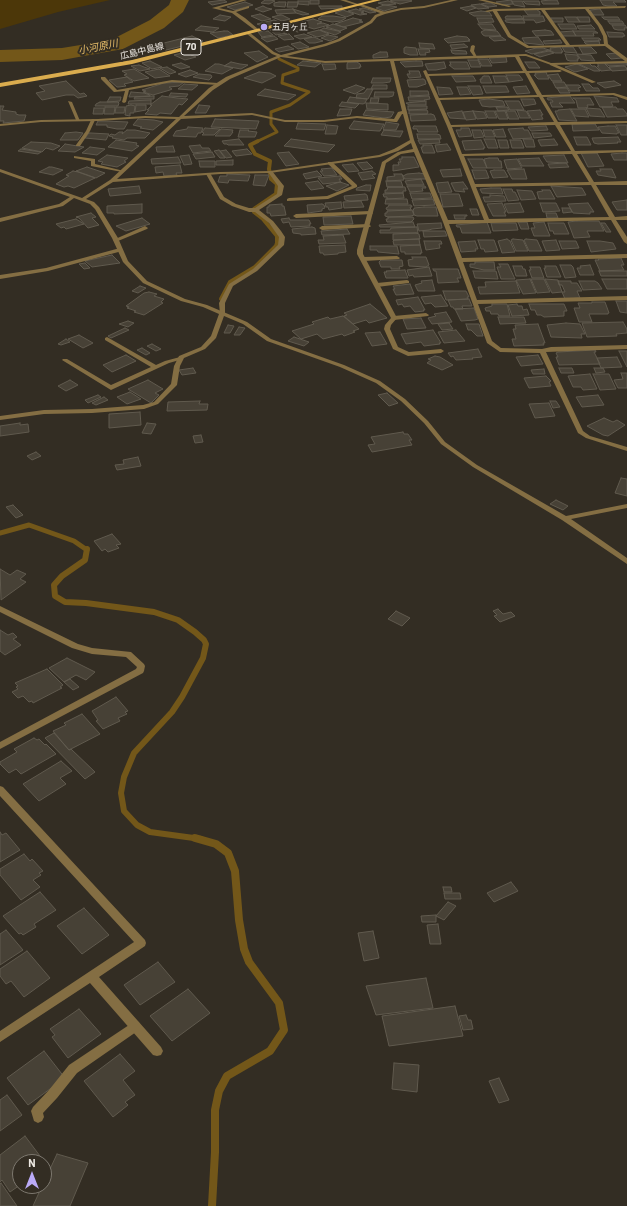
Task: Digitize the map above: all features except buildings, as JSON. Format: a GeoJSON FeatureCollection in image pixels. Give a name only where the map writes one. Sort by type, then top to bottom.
{"type":"FeatureCollection","features":[{"type":"Feature","properties":{"kind":"main road","name":"広島中島線"},"geometry":{"type":"LineString","coordinates":[[0,85],[132,62],[379,0]]}},
{"type":"Feature","properties":{"kind":"street"},"geometry":{"type":"LineString","coordinates":[[245,0],[214,8],[233,12],[257,30]]}},
{"type":"Feature","properties":{"kind":"street"},"geometry":{"type":"LineString","coordinates":[[342,0],[384,12]]}},
{"type":"Feature","properties":{"kind":"street"},"geometry":{"type":"LineString","coordinates":[[83,198],[112,181],[178,118],[218,84],[228,78],[281,56],[326,45],[339,40],[371,22],[376,16],[384,12],[424,7],[456,0]]}},
{"type":"Feature","properties":{"kind":"street"},"geometry":{"type":"LineString","coordinates":[[482,0],[515,9]]}},
{"type":"Feature","properties":{"kind":"street"},"geometry":{"type":"LineString","coordinates":[[487,11],[586,8],[600,6],[625,7]]}},
{"type":"Feature","properties":{"kind":"street"},"geometry":{"type":"LineString","coordinates":[[233,12],[248,7]]}},
{"type":"Feature","properties":{"kind":"street"},"geometry":{"type":"LineString","coordinates":[[586,8],[600,26],[605,36],[606,45]]}},
{"type":"Feature","properties":{"kind":"street"},"geometry":{"type":"LineString","coordinates":[[542,9],[569,46]]}},
{"type":"Feature","properties":{"kind":"street"},"geometry":{"type":"LineString","coordinates":[[494,10],[509,36],[528,47],[606,45],[627,61]]}},
{"type":"Feature","properties":{"kind":"street"},"geometry":{"type":"LineString","coordinates":[[248,33],[273,53],[281,56],[325,62],[526,55],[594,82]]}},
{"type":"Feature","properties":{"kind":"street"},"geometry":{"type":"LineString","coordinates":[[474,46],[472,51],[475,57]]}},
{"type":"Feature","properties":{"kind":"street"},"geometry":{"type":"LineString","coordinates":[[516,55],[524,72],[557,123],[572,152],[627,242]]}},
{"type":"Feature","properties":{"kind":"street"},"geometry":{"type":"LineString","coordinates":[[392,60],[412,140],[446,222],[476,302],[489,342],[500,350],[542,351],[551,349],[627,347]]}},
{"type":"Feature","properties":{"kind":"street"},"geometry":{"type":"LineString","coordinates":[[551,64],[627,61]]}},
{"type":"Feature","properties":{"kind":"street"},"geometry":{"type":"LineString","coordinates":[[487,221],[474,186],[426,73],[560,71]]}},
{"type":"Feature","properties":{"kind":"street"},"geometry":{"type":"LineString","coordinates":[[103,78],[116,91],[144,88],[162,82],[172,81],[218,84]]}},
{"type":"Feature","properties":{"kind":"street"},"geometry":{"type":"LineString","coordinates":[[124,102],[127,90]]}},
{"type":"Feature","properties":{"kind":"street"},"geometry":{"type":"LineString","coordinates":[[437,99],[614,94],[627,99]]}},
{"type":"Feature","properties":{"kind":"street"},"geometry":{"type":"LineString","coordinates":[[70,102],[78,120]]}},
{"type":"Feature","properties":{"kind":"street"},"geometry":{"type":"LineString","coordinates":[[0,125],[41,121],[145,117],[178,118],[252,114],[285,121],[324,122],[357,117],[395,121],[400,113],[404,112]]}},
{"type":"Feature","properties":{"kind":"street"},"geometry":{"type":"LineString","coordinates":[[78,145],[88,131],[93,120]]}},
{"type":"Feature","properties":{"kind":"street"},"geometry":{"type":"LineString","coordinates":[[449,126],[627,122]]}},
{"type":"Feature","properties":{"kind":"street"},"geometry":{"type":"LineString","coordinates":[[112,181],[208,174],[270,172],[380,156],[396,150],[412,140]]}},
{"type":"Feature","properties":{"kind":"street"},"geometry":{"type":"LineString","coordinates":[[394,318],[360,254],[360,250],[368,226],[384,162],[400,153],[416,150]]}},
{"type":"Feature","properties":{"kind":"street"},"geometry":{"type":"LineString","coordinates":[[461,155],[627,151]]}},
{"type":"Feature","properties":{"kind":"street"},"geometry":{"type":"LineString","coordinates":[[76,157],[93,160],[93,165],[122,171]]}},
{"type":"Feature","properties":{"kind":"street"},"geometry":{"type":"LineString","coordinates":[[289,200],[328,197],[355,186],[330,163]]}},
{"type":"Feature","properties":{"kind":"street"},"geometry":{"type":"LineString","coordinates":[[0,170],[73,197],[83,198],[92,203],[97,208],[116,240],[126,262],[144,282],[183,300],[222,313],[245,323],[269,340],[342,366],[378,382],[403,400],[426,422],[443,443],[475,466],[565,518],[627,562]]}},
{"type":"Feature","properties":{"kind":"street"},"geometry":{"type":"LineString","coordinates":[[208,174],[222,198],[234,205],[249,210],[256,210],[279,195],[281,186],[270,172]]}},
{"type":"Feature","properties":{"kind":"street"},"geometry":{"type":"LineString","coordinates":[[474,186],[627,183]]}},
{"type":"Feature","properties":{"kind":"street"},"geometry":{"type":"LineString","coordinates":[[0,220],[61,205],[73,197]]}},
{"type":"Feature","properties":{"kind":"street"},"geometry":{"type":"LineString","coordinates":[[65,360],[111,388],[155,367],[180,359],[181,357],[203,348],[214,337],[222,313],[222,302],[231,285],[255,270],[281,245],[282,237],[271,222],[256,210]]}},
{"type":"Feature","properties":{"kind":"street"},"geometry":{"type":"LineString","coordinates":[[296,216],[370,214]]}},
{"type":"Feature","properties":{"kind":"street"},"geometry":{"type":"LineString","coordinates":[[446,222],[627,218]]}},
{"type":"Feature","properties":{"kind":"street"},"geometry":{"type":"LineString","coordinates":[[322,228],[368,226]]}},
{"type":"Feature","properties":{"kind":"street"},"geometry":{"type":"LineString","coordinates":[[116,240],[145,228]]}},
{"type":"Feature","properties":{"kind":"street"},"geometry":{"type":"LineString","coordinates":[[0,277],[41,271],[120,250]]}},
{"type":"Feature","properties":{"kind":"street"},"geometry":{"type":"LineString","coordinates":[[460,260],[627,256]]}},
{"type":"Feature","properties":{"kind":"street"},"geometry":{"type":"LineString","coordinates":[[364,259],[397,258]]}},
{"type":"Feature","properties":{"kind":"street"},"geometry":{"type":"LineString","coordinates":[[377,285],[407,282]]}},
{"type":"Feature","properties":{"kind":"street"},"geometry":{"type":"LineString","coordinates":[[476,302],[627,298]]}},
{"type":"Feature","properties":{"kind":"street"},"geometry":{"type":"LineString","coordinates":[[426,315],[394,318],[388,325],[387,329],[395,348],[408,354],[441,351]]}},
{"type":"Feature","properties":{"kind":"street"},"geometry":{"type":"LineString","coordinates":[[107,339],[155,367]]}},
{"type":"Feature","properties":{"kind":"street"},"geometry":{"type":"LineString","coordinates":[[542,351],[580,432],[588,437],[627,449]]}},
{"type":"Feature","properties":{"kind":"street"},"geometry":{"type":"LineString","coordinates":[[0,418],[44,412],[92,411],[144,407],[156,403],[174,384],[180,359]]}},
{"type":"Feature","properties":{"kind":"street"},"geometry":{"type":"LineString","coordinates":[[565,518],[627,506]]}},
{"type":"Feature","properties":{"kind":"street"},"geometry":{"type":"LineString","coordinates":[[0,609],[74,646],[92,651],[128,654],[141,666],[140,671],[0,746]]}},
{"type":"Feature","properties":{"kind":"street"},"geometry":{"type":"LineString","coordinates":[[0,790],[141,943],[0,1037]]}},
{"type":"Feature","properties":{"kind":"street"},"geometry":{"type":"LineString","coordinates":[[91,976],[157,1051]]}},
{"type":"Feature","properties":{"kind":"street"},"geometry":{"type":"LineString","coordinates":[[38,1116],[37,1111],[73,1069],[135,1026]]}},
{"type":"Feature","properties":{"kind":"shaded area"},"geometry":{"type":"Polygon","coordinates":[[[0,0],[110,0],[58,12],[0,29],[0,0]]]}},
{"type":"Feature","properties":{"kind":"waterway","name":"小河原川"},"geometry":{"type":"LineString","coordinates":[[0,56],[62,54],[116,45],[157,24],[177,8],[180,0]]}},
{"type":"Feature","properties":{"kind":"waterway"},"geometry":{"type":"LineString","coordinates":[[256,142],[277,132],[271,124],[271,112],[290,105],[309,92],[282,83],[283,75],[298,70],[298,68],[279,59]]}},
{"type":"Feature","properties":{"kind":"waterway"},"geometry":{"type":"LineString","coordinates":[[221,299],[230,282],[255,267],[276,246],[277,243],[277,236],[263,219],[254,212],[254,209],[276,194],[277,184],[271,179],[269,169],[270,161],[255,154],[250,145],[256,142]]}},
{"type":"Feature","properties":{"kind":"waterway"},"geometry":{"type":"LineString","coordinates":[[0,533],[29,525],[74,541],[87,550]]}},
{"type":"Feature","properties":{"kind":"waterway"},"geometry":{"type":"LineString","coordinates":[[87,550],[85,560],[62,576],[54,585],[55,596],[65,602],[86,603],[154,612],[178,620],[195,632],[204,640],[206,644],[203,658],[182,697],[172,712],[134,753],[124,777],[121,793],[124,811],[137,825],[150,832],[196,838]]}},
{"type":"Feature","properties":{"kind":"waterway"},"geometry":{"type":"LineString","coordinates":[[196,838],[201,839]]}},
{"type":"Feature","properties":{"kind":"waterway"},"geometry":{"type":"LineString","coordinates":[[196,838],[216,844],[228,853],[235,871],[239,920],[244,949],[249,962],[279,1003],[284,1030],[270,1051],[227,1076],[219,1091],[215,1110],[215,1152],[212,1206]]}},
{"type":"Feature","properties":{"kind":"place","name":"五月ヶ丘"},"geometry":{"type":"Point","coordinates":[264,27]}}]}
